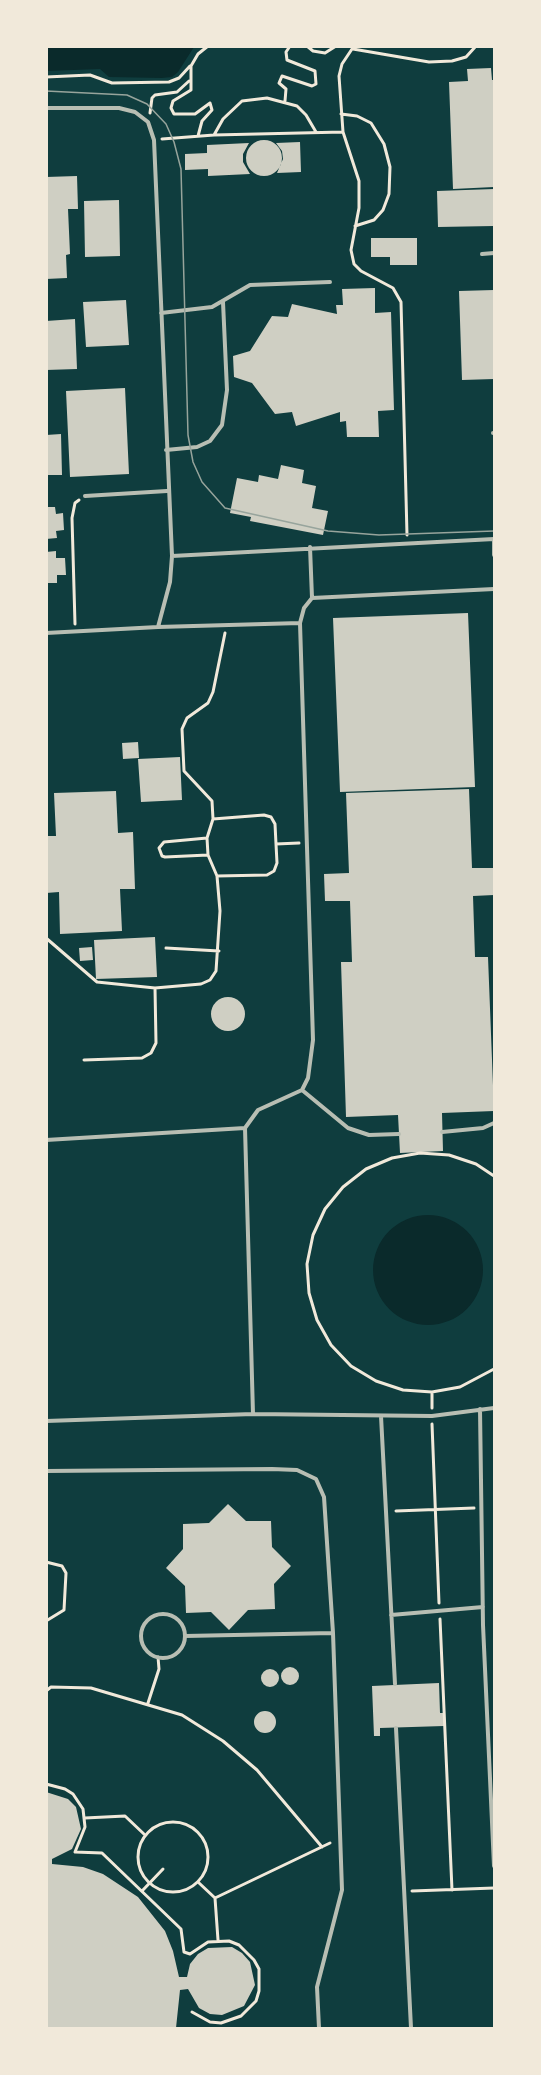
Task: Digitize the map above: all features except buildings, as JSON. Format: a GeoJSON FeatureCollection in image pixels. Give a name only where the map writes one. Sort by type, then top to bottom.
{"type":"FeatureCollection","features":[{"type":"Feature","properties":{"kind":"lane"},"geometry":{"type":"LineString","coordinates":[[46,108],[119,108],[135,112],[148,122],[154,140],[167,491],[172,556],[170,582],[158,627]]}},
{"type":"Feature","properties":{"kind":"lane"},"geometry":{"type":"LineString","coordinates":[[482,254],[495,253]]}},
{"type":"Feature","properties":{"kind":"lane"},"geometry":{"type":"LineString","coordinates":[[161,313],[212,307],[250,285],[330,282]]}},
{"type":"Feature","properties":{"kind":"lane"},"geometry":{"type":"LineString","coordinates":[[166,450],[197,447],[210,441],[222,425],[227,390],[223,302]]}},
{"type":"Feature","properties":{"kind":"lane"},"geometry":{"type":"LineString","coordinates":[[85,496],[167,491]]}},
{"type":"Feature","properties":{"kind":"lane"},"geometry":{"type":"LineString","coordinates":[[172,556],[494,539],[495,555]]}},
{"type":"Feature","properties":{"kind":"lane"},"geometry":{"type":"LineString","coordinates":[[253,1414],[245,1128],[258,1110],[302,1090],[308,1078],[313,1040],[300,623],[304,608],[312,598],[310,547]]}},
{"type":"Feature","properties":{"kind":"lane"},"geometry":{"type":"LineString","coordinates":[[312,598],[495,589]]}},
{"type":"Feature","properties":{"kind":"lane"},"geometry":{"type":"LineString","coordinates":[[46,633],[300,623]]}},
{"type":"Feature","properties":{"kind":"lane"},"geometry":{"type":"LineString","coordinates":[[302,1090],[348,1128],[369,1135],[399,1134]]}},
{"type":"Feature","properties":{"kind":"lane"},"geometry":{"type":"LineString","coordinates":[[442,1132],[483,1128],[495,1123]]}},
{"type":"Feature","properties":{"kind":"lane"},"geometry":{"type":"LineString","coordinates":[[46,1140],[245,1128]]}},
{"type":"Feature","properties":{"kind":"lane"},"geometry":{"type":"LineString","coordinates":[[46,1421],[253,1414],[432,1416],[495,1408]]}},
{"type":"Feature","properties":{"kind":"lane"},"geometry":{"type":"LineString","coordinates":[[480,1409],[483,1606],[495,1866]]}},
{"type":"Feature","properties":{"kind":"lane"},"geometry":{"type":"LineString","coordinates":[[381,1416],[395,1684]]}},
{"type":"Feature","properties":{"kind":"lane"},"geometry":{"type":"LineString","coordinates":[[46,1472],[272,1469],[297,1470],[316,1479],[324,1497],[333,1633],[342,1890],[317,1987],[319,2028]]}},
{"type":"Feature","properties":{"kind":"lane"},"geometry":{"type":"LineString","coordinates":[[392,1615],[483,1606]]}},
{"type":"Feature","properties":{"kind":"lane"},"geometry":{"type":"LineString","coordinates":[[160,1614],[174,1617],[184,1629],[185,1636],[179,1651],[166,1658],[158,1657],[146,1650],[142,1642],[142,1628],[152,1616],[160,1614]]}},
{"type":"Feature","properties":{"kind":"lane"},"geometry":{"type":"LineString","coordinates":[[185,1636],[333,1633]]}},
{"type":"Feature","properties":{"kind":"lane"},"geometry":{"type":"LineString","coordinates":[[396,1728],[411,2028]]}},
{"type":"Feature","properties":{"kind":"path"},"geometry":{"type":"LineString","coordinates":[[46,76],[90,75],[112,83],[169,82],[179,78],[191,66],[198,54],[208,46]]}},
{"type":"Feature","properties":{"kind":"path"},"geometry":{"type":"LineString","coordinates":[[285,101],[286,89],[279,83],[282,76],[312,86],[316,84],[315,72],[287,60],[286,52],[290,46]]}},
{"type":"Feature","properties":{"kind":"path"},"geometry":{"type":"LineString","coordinates":[[307,46],[313,51],[325,53],[336,46]]}},
{"type":"Feature","properties":{"kind":"path"},"geometry":{"type":"LineString","coordinates":[[408,543],[401,302],[393,288],[354,264],[351,250],[359,181],[343,132],[339,76],[342,64],[354,47],[429,62],[452,62],[466,57],[476,46]]}},
{"type":"Feature","properties":{"kind":"path"},"geometry":{"type":"LineString","coordinates":[[191,66],[189,81],[191,90],[173,101],[171,108],[174,114],[195,114],[210,103],[212,110],[202,121],[198,136]]}},
{"type":"Feature","properties":{"kind":"path"},"geometry":{"type":"LineString","coordinates":[[148,122],[152,98],[155,95],[177,92],[189,81]]}},
{"type":"Feature","properties":{"kind":"path"},"geometry":{"type":"LineString","coordinates":[[214,135],[223,119],[242,101],[267,98],[285,101],[306,115],[316,133]]}},
{"type":"Feature","properties":{"kind":"path"},"geometry":{"type":"LineString","coordinates":[[341,114],[357,116],[370,123],[384,144],[390,167],[389,194],[383,210],[374,220],[355,226]]}},
{"type":"Feature","properties":{"kind":"path"},"geometry":{"type":"LineString","coordinates":[[154,140],[214,135],[343,132]]}},
{"type":"Feature","properties":{"kind":"path"},"geometry":{"type":"LineString","coordinates":[[75,632],[72,518],[75,502],[85,496]]}},
{"type":"Feature","properties":{"kind":"path"},"geometry":{"type":"LineString","coordinates":[[46,938],[97,982],[155,988],[201,984],[210,980],[216,971],[219,951],[217,876],[208,855],[207,838],[213,819],[212,801],[184,771],[182,729],[188,718],[208,703],[213,692],[227,626]]}},
{"type":"Feature","properties":{"kind":"path"},"geometry":{"type":"LineString","coordinates":[[213,819],[264,815],[271,817],[275,824],[277,863],[274,871],[267,875],[217,876]]}},
{"type":"Feature","properties":{"kind":"path"},"geometry":{"type":"LineString","coordinates":[[207,838],[164,842],[159,848],[160,853],[165,857],[208,855]]}},
{"type":"Feature","properties":{"kind":"path"},"geometry":{"type":"LineString","coordinates":[[276,844],[306,842]]}},
{"type":"Feature","properties":{"kind":"path"},"geometry":{"type":"LineString","coordinates":[[166,948],[219,951]]}},
{"type":"Feature","properties":{"kind":"path"},"geometry":{"type":"LineString","coordinates":[[84,1060],[142,1058],[151,1053],[156,1043],[155,988]]}},
{"type":"Feature","properties":{"kind":"path"},"geometry":{"type":"LineString","coordinates":[[495,1176],[476,1164],[449,1155],[420,1153],[392,1158],[366,1169],[343,1187],[325,1209],[313,1235],[307,1264],[309,1293],[317,1320],[331,1345],[351,1366],[376,1381],[403,1390],[432,1392],[460,1387],[495,1369]]}},
{"type":"Feature","properties":{"kind":"path"},"geometry":{"type":"LineString","coordinates":[[432,1392],[439,1604]]}},
{"type":"Feature","properties":{"kind":"path"},"geometry":{"type":"LineString","coordinates":[[386,1511],[482,1508]]}},
{"type":"Feature","properties":{"kind":"path"},"geometry":{"type":"LineString","coordinates":[[46,1562],[62,1566],[66,1574],[64,1610],[46,1621]]}},
{"type":"Feature","properties":{"kind":"path"},"geometry":{"type":"LineString","coordinates":[[440,1616],[452,1890]]}},
{"type":"Feature","properties":{"kind":"path"},"geometry":{"type":"LineString","coordinates":[[148,1703],[159,1669],[158,1657]]}},
{"type":"Feature","properties":{"kind":"path"},"geometry":{"type":"LineString","coordinates":[[46,1683],[51,1687],[91,1688],[182,1714],[223,1741],[257,1770],[322,1847]]}},
{"type":"Feature","properties":{"kind":"path"},"geometry":{"type":"LineString","coordinates":[[46,1691],[51,1687]]}},
{"type":"Feature","properties":{"kind":"path"},"geometry":{"type":"LineString","coordinates":[[46,1784],[57,1785],[73,1794],[85,1818],[83,1835],[75,1852],[102,1853],[181,1929],[183,1949],[187,1954],[207,1942],[229,1941],[247,1952],[259,1970],[259,1991],[249,2010],[241,2016],[221,2023],[210,2022],[192,2012]]}},
{"type":"Feature","properties":{"kind":"path"},"geometry":{"type":"LineString","coordinates":[[85,1818],[125,1816],[145,1835]]}},
{"type":"Feature","properties":{"kind":"path"},"geometry":{"type":"LineString","coordinates":[[167,1822],[185,1823],[193,1827],[205,1841],[208,1849],[207,1867],[198,1882],[183,1891],[174,1893],[157,1889],[149,1884],[143,1877],[137,1860],[145,1835],[159,1824],[167,1822]]}},
{"type":"Feature","properties":{"kind":"path"},"geometry":{"type":"LineString","coordinates":[[215,1898],[340,1839]]}},
{"type":"Feature","properties":{"kind":"path"},"geometry":{"type":"LineString","coordinates":[[142,1891],[163,1869]]}},
{"type":"Feature","properties":{"kind":"path"},"geometry":{"type":"LineString","coordinates":[[198,1882],[215,1898],[218,1941]]}},
{"type":"Feature","properties":{"kind":"path"},"geometry":{"type":"LineString","coordinates":[[404,1892],[495,1888]]}},
{"type":"Feature","properties":{"kind":"path"},"geometry":{"type":"LineString","coordinates":[[221,2023],[221,2028]]}},
{"type":"Feature","properties":{"kind":"water"},"geometry":{"type":"Polygon","coordinates":[[[46,47],[194,47],[178,72],[172,77],[162,78],[109,77],[100,69],[47,71],[46,47]]]}},
{"type":"Feature","properties":{"kind":"water"},"geometry":{"type":"Polygon","coordinates":[[[428,1215],[449,1219],[467,1231],[479,1249],[483,1270],[479,1291],[467,1309],[449,1321],[428,1325],[407,1321],[389,1309],[377,1291],[373,1270],[377,1249],[389,1231],[407,1219],[428,1215]]]}},
{"type":"Feature","properties":{"kind":"tram line"},"geometry":{"type":"LineString","coordinates":[[46,91],[127,95],[147,104],[166,124],[174,142],[181,169],[188,435],[193,462],[202,482],[225,508],[328,531],[379,535],[494,531]]}}]}
